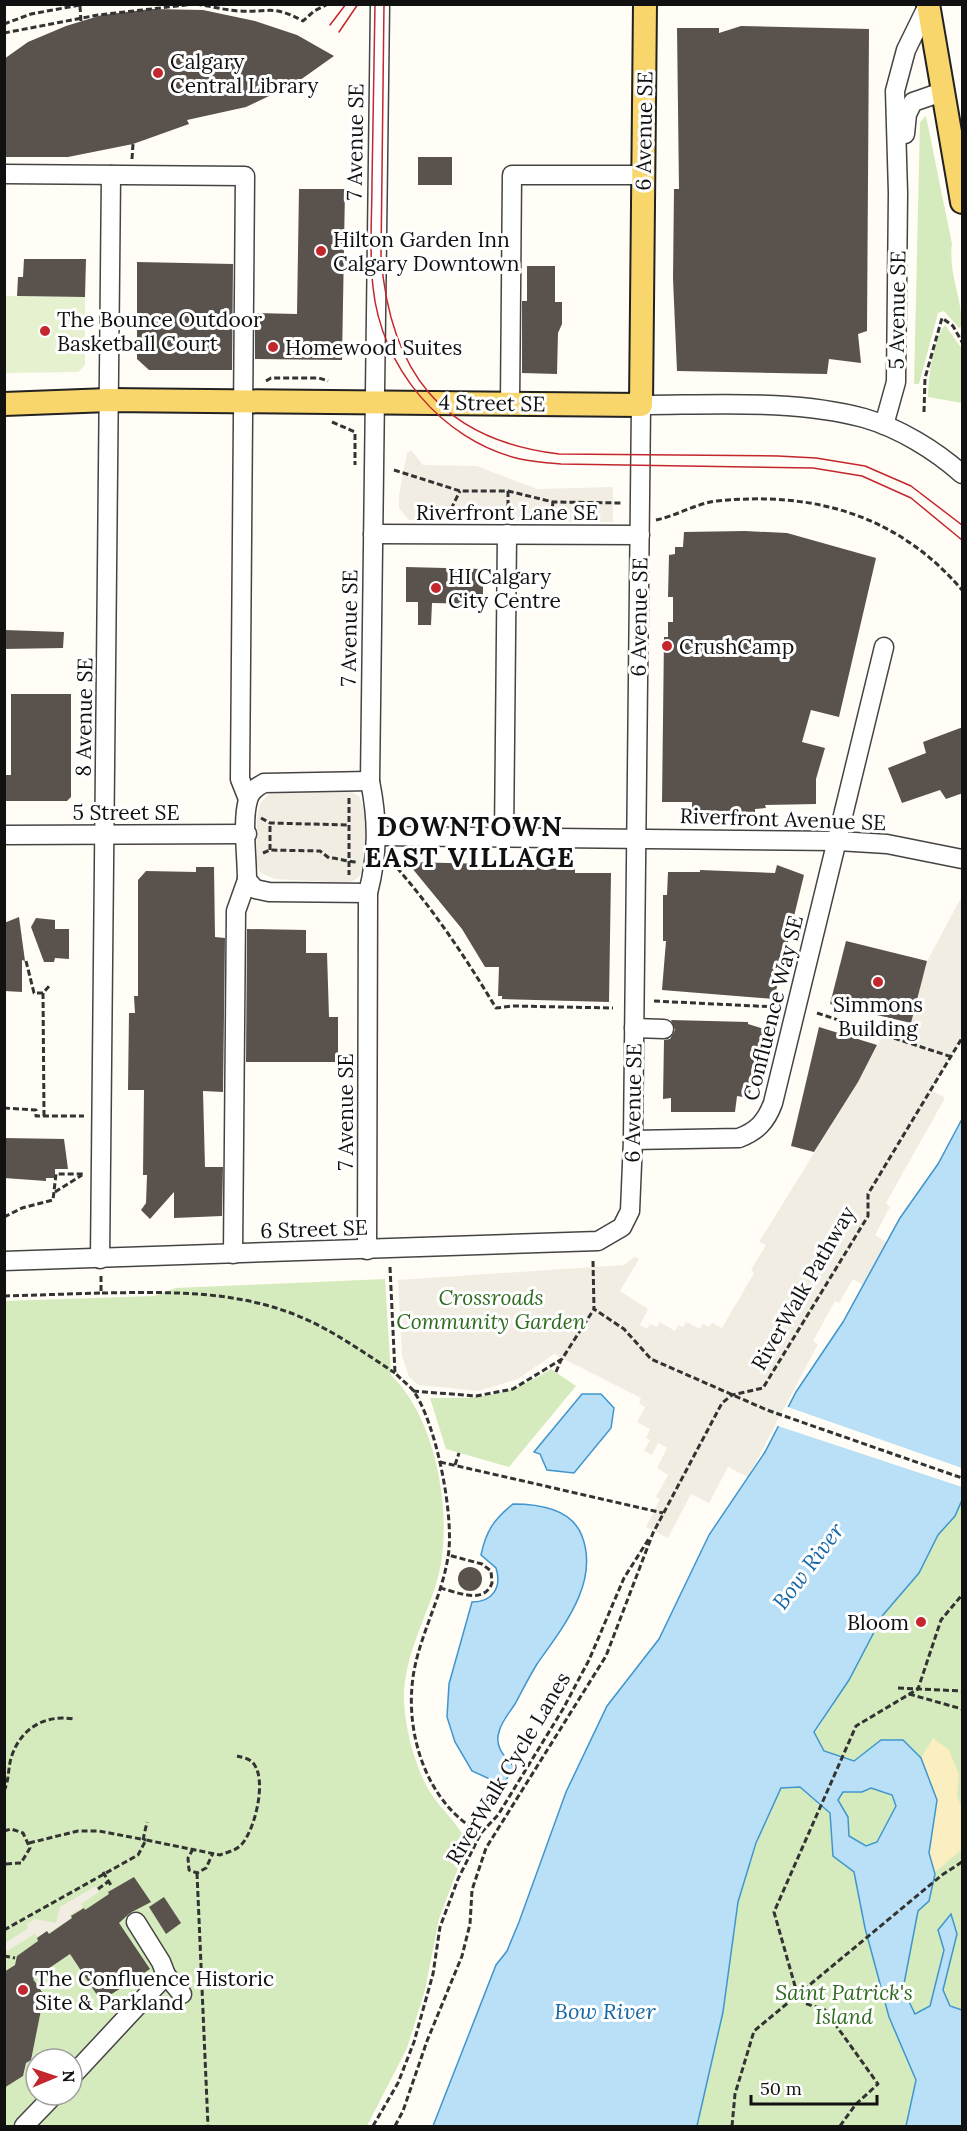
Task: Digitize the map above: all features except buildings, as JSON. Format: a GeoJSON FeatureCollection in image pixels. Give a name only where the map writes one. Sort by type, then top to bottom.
{"type":"FeatureCollection","features":[{"type":"Feature","properties":{"kind":"main road","name":"6 Avenue SE"},"geometry":{"type":"LineString","coordinates":[[641,405],[645,4]]}},
{"type":"Feature","properties":{"kind":"main road","name":"5 Avenue SE"},"geometry":{"type":"LineString","coordinates":[[928,4],[963,202]]}},
{"type":"Feature","properties":{"kind":"main road","name":"4 Street SE"},"geometry":{"type":"LineString","coordinates":[[4,404],[109,400],[244,400],[641,405]]}},
{"type":"Feature","properties":{"kind":"street","name":"7 Avenue SE"},"geometry":{"type":"LineString","coordinates":[[367,1250],[368,893],[377,854],[370,781],[380,4]]}},
{"type":"Feature","properties":{"kind":"street","name":"5 Avenue SE"},"geometry":{"type":"LineString","coordinates":[[885,425],[896,390],[898,193],[895,91],[906,50],[928,4]]}},
{"type":"Feature","properties":{"kind":"street","name":"5 Avenue SE"},"geometry":{"type":"LineString","coordinates":[[898,193],[907,114],[913,102],[942,92]]}},
{"type":"Feature","properties":{"kind":"street"},"geometry":{"type":"LineString","coordinates":[[4,174],[245,176],[240,779],[248,799],[247,880],[236,911],[234,1254]]}},
{"type":"Feature","properties":{"kind":"street","name":"8 Avenue SE"},"geometry":{"type":"LineString","coordinates":[[100,1259],[111,175]]}},
{"type":"Feature","properties":{"kind":"street"},"geometry":{"type":"LineString","coordinates":[[510,403],[512,175],[643,175]]}},
{"type":"Feature","properties":{"kind":"street","name":"4 Street SE"},"geometry":{"type":"LineString","coordinates":[[641,405],[819,409],[866,418],[885,425],[960,467]]}},
{"type":"Feature","properties":{"kind":"street","name":"6 Avenue SE"},"geometry":{"type":"LineString","coordinates":[[622,1227],[630,1210],[633,1140],[641,405]]}},
{"type":"Feature","properties":{"kind":"street"},"geometry":{"type":"LineString","coordinates":[[504,839],[508,526]]}},
{"type":"Feature","properties":{"kind":"street","name":"Riverfront Lane SE"},"geometry":{"type":"LineString","coordinates":[[374,534],[508,526],[640,535]]}},
{"type":"Feature","properties":{"kind":"street","name":"Confluence Way SE"},"geometry":{"type":"LineString","coordinates":[[633,1140],[739,1138],[752,1133],[767,1120],[838,841],[884,647]]}},
{"type":"Feature","properties":{"kind":"street"},"geometry":{"type":"LineString","coordinates":[[248,799],[254,789],[264,783],[370,781]]}},
{"type":"Feature","properties":{"kind":"street","name":"5 Street SE"},"geometry":{"type":"LineString","coordinates":[[4,835],[247,834]]}},
{"type":"Feature","properties":{"kind":"street"},"geometry":{"type":"LineString","coordinates":[[377,836],[504,839],[636,838]]}},
{"type":"Feature","properties":{"kind":"street","name":"Riverfront Avenue SE"},"geometry":{"type":"LineString","coordinates":[[636,838],[838,841],[887,844],[963,859]]}},
{"type":"Feature","properties":{"kind":"street"},"geometry":{"type":"LineString","coordinates":[[247,880],[255,889],[269,892],[368,893]]}},
{"type":"Feature","properties":{"kind":"street"},"geometry":{"type":"LineString","coordinates":[[634,1028],[664,1029]]}},
{"type":"Feature","properties":{"kind":"street","name":"6 Street SE"},"geometry":{"type":"LineString","coordinates":[[4,1261],[598,1241],[622,1227]]}},
{"type":"Feature","properties":{"kind":"street"},"geometry":{"type":"LineString","coordinates":[[136,1922],[161,1962],[166,1975],[182,1994]]}},
{"type":"Feature","properties":{"kind":"street"},"geometry":{"type":"LineString","coordinates":[[84,2063],[166,1975]]}},
{"type":"Feature","properties":{"kind":"street"},"geometry":{"type":"LineString","coordinates":[[24,2127],[43,2107]]}},
{"type":"Feature","properties":{"kind":"path"},"geometry":{"type":"LineString","coordinates":[[4,33],[150,7],[196,4],[242,11],[269,6],[303,21],[314,11],[328,4]]}},
{"type":"Feature","properties":{"kind":"path"},"geometry":{"type":"LineString","coordinates":[[4,24],[31,14],[80,5],[80,21]]}},
{"type":"Feature","properties":{"kind":"path"},"geometry":{"type":"LineString","coordinates":[[132,159],[133,144]]}},
{"type":"Feature","properties":{"kind":"path"},"geometry":{"type":"LineString","coordinates":[[924,412],[925,378],[942,318],[948,320],[963,342]]}},
{"type":"Feature","properties":{"kind":"path"},"geometry":{"type":"LineString","coordinates":[[341,427],[349,427],[355,432],[355,471]]}},
{"type":"Feature","properties":{"kind":"path"},"geometry":{"type":"LineString","coordinates":[[394,470],[460,490],[508,491],[554,502],[623,503]]}},
{"type":"Feature","properties":{"kind":"path"},"geometry":{"type":"LineString","coordinates":[[447,517],[460,490]]}},
{"type":"Feature","properties":{"kind":"path"},"geometry":{"type":"LineString","coordinates":[[508,491],[508,526]]}},
{"type":"Feature","properties":{"kind":"path"},"geometry":{"type":"LineString","coordinates":[[662,518],[716,501],[777,500],[835,507],[861,516],[903,536],[927,553],[963,590]]}},
{"type":"Feature","properties":{"kind":"path"},"geometry":{"type":"LineString","coordinates":[[550,519],[554,502]]}},
{"type":"Feature","properties":{"kind":"path"},"geometry":{"type":"LineString","coordinates":[[592,520],[593,502]]}},
{"type":"Feature","properties":{"kind":"path"},"geometry":{"type":"LineString","coordinates":[[349,790],[349,883]]}},
{"type":"Feature","properties":{"kind":"path"},"geometry":{"type":"LineString","coordinates":[[256,816],[270,823],[349,825]]}},
{"type":"Feature","properties":{"kind":"path"},"geometry":{"type":"LineString","coordinates":[[270,823],[270,850]]}},
{"type":"Feature","properties":{"kind":"path"},"geometry":{"type":"LineString","coordinates":[[256,857],[270,850],[320,851],[329,858],[343,858],[349,862]]}},
{"type":"Feature","properties":{"kind":"path"},"geometry":{"type":"LineString","coordinates":[[391,861],[438,917],[496,1008],[513,1006],[613,1008]]}},
{"type":"Feature","properties":{"kind":"path"},"geometry":{"type":"LineString","coordinates":[[26,962],[34,993],[44,993]]}},
{"type":"Feature","properties":{"kind":"path"},"geometry":{"type":"LineString","coordinates":[[44,1116],[44,993],[51,984]]}},
{"type":"Feature","properties":{"kind":"path"},"geometry":{"type":"LineString","coordinates":[[654,1001],[776,1007]]}},
{"type":"Feature","properties":{"kind":"path"},"geometry":{"type":"LineString","coordinates":[[817,1012],[952,1057]]}},
{"type":"Feature","properties":{"kind":"path","name":"RiverWalk Pathway"},"geometry":{"type":"LineString","coordinates":[[732,1395],[763,1388],[868,1216],[868,1194],[963,1038]]}},
{"type":"Feature","properties":{"kind":"path"},"geometry":{"type":"LineString","coordinates":[[4,1108],[30,1108],[36,1110],[36,1116],[84,1116]]}},
{"type":"Feature","properties":{"kind":"path"},"geometry":{"type":"LineString","coordinates":[[4,1216],[22,1208],[53,1200],[56,1174],[83,1174],[55,1192]]}},
{"type":"Feature","properties":{"kind":"path"},"geometry":{"type":"LineString","coordinates":[[100,1259],[101,1293]]}},
{"type":"Feature","properties":{"kind":"path"},"geometry":{"type":"LineString","coordinates":[[556,1372],[594,1309],[593,1261]]}},
{"type":"Feature","properties":{"kind":"path"},"geometry":{"type":"LineString","coordinates":[[390,1267],[396,1373]]}},
{"type":"Feature","properties":{"kind":"path"},"geometry":{"type":"LineString","coordinates":[[4,1296],[189,1292],[244,1299],[297,1315],[326,1330],[396,1373],[413,1391],[440,1462],[448,1508],[448,1556],[414,1668],[411,1709],[414,1733],[426,1771],[441,1799],[469,1827],[481,1833]]}},
{"type":"Feature","properties":{"kind":"path"},"geometry":{"type":"LineString","coordinates":[[594,1309],[624,1329],[651,1359],[767,1410],[963,1478]]}},
{"type":"Feature","properties":{"kind":"path"},"geometry":{"type":"LineString","coordinates":[[413,1391],[477,1396],[513,1389],[562,1359]]}},
{"type":"Feature","properties":{"kind":"path"},"geometry":{"type":"LineString","coordinates":[[395,2127],[462,1956],[470,1924],[472,1890],[486,1848],[606,1656],[653,1533],[722,1404],[732,1395]]}},
{"type":"Feature","properties":{"kind":"path"},"geometry":{"type":"LineString","coordinates":[[455,1465],[459,1453]]}},
{"type":"Feature","properties":{"kind":"path"},"geometry":{"type":"LineString","coordinates":[[440,1462],[663,1513]]}},
{"type":"Feature","properties":{"kind":"path","name":"RiverWalk Cycle Lanes"},"geometry":{"type":"LineString","coordinates":[[373,2127],[398,2083],[414,2042],[433,1974],[440,1927],[458,1879],[481,1833],[498,1815],[509,1798],[589,1660],[624,1578],[653,1533]]}},
{"type":"Feature","properties":{"kind":"path"},"geometry":{"type":"LineString","coordinates":[[440,1588],[476,1596],[486,1593],[492,1583],[491,1571],[482,1564],[448,1556]]}},
{"type":"Feature","properties":{"kind":"path"},"geometry":{"type":"LineString","coordinates":[[840,2127],[856,2104],[879,2084],[825,2010],[804,2003],[797,1993],[774,1912],[812,1821],[856,1726],[918,1689],[941,1620],[963,1595]]}},
{"type":"Feature","properties":{"kind":"path"},"geometry":{"type":"LineString","coordinates":[[898,1688],[963,1691]]}},
{"type":"Feature","properties":{"kind":"path"},"geometry":{"type":"LineString","coordinates":[[909,1694],[963,1709]]}},
{"type":"Feature","properties":{"kind":"path"},"geometry":{"type":"LineString","coordinates":[[4,1791],[10,1760],[18,1739],[34,1725],[48,1719],[74,1719]]}},
{"type":"Feature","properties":{"kind":"path"},"geometry":{"type":"LineString","coordinates":[[29,1843],[78,1831],[99,1831],[220,1855],[232,1851],[242,1844],[251,1829],[258,1806],[257,1770],[251,1761],[237,1756]]}},
{"type":"Feature","properties":{"kind":"path"},"geometry":{"type":"LineString","coordinates":[[4,1930],[103,1872],[141,1853],[147,1822]]}},
{"type":"Feature","properties":{"kind":"path"},"geometry":{"type":"LineString","coordinates":[[4,1831],[17,1830],[29,1843],[28,1854],[21,1863],[5,1864]]}},
{"type":"Feature","properties":{"kind":"path"},"geometry":{"type":"LineString","coordinates":[[193,1849],[188,1858],[189,1870],[197,1873],[206,1868],[213,1853]]}},
{"type":"Feature","properties":{"kind":"path"},"geometry":{"type":"LineString","coordinates":[[732,2127],[735,2094],[754,2031],[942,1875],[963,1862]]}},
{"type":"Feature","properties":{"kind":"path"},"geometry":{"type":"LineString","coordinates":[[103,1872],[112,1887]]}},
{"type":"Feature","properties":{"kind":"path"},"geometry":{"type":"LineString","coordinates":[[197,1873],[208,2127]]}},
{"type":"Feature","properties":{"kind":"path"},"geometry":{"type":"LineString","coordinates":[[98,1889],[109,1881]]}},
{"type":"Feature","properties":{"kind":"path"},"geometry":{"type":"LineString","coordinates":[[4,1956],[15,1958]]}},
{"type":"Feature","properties":{"kind":"green space"},"geometry":{"type":"Polygon","coordinates":[[[926,116],[952,244],[953,275],[962,326],[959,328],[944,311],[938,313],[919,384],[914,384],[920,122],[926,116]]]}},
{"type":"Feature","properties":{"kind":"green space","name":"The Bounce Outdoor Basketball Court"},"geometry":{"type":"Polygon","coordinates":[[[4,296],[85,297],[85,365],[78,372],[5,373],[4,296]]]}},
{"type":"Feature","properties":{"kind":"green space"},"geometry":{"type":"Polygon","coordinates":[[[945,325],[962,349],[962,403],[928,397],[934,349],[945,325]]]}},
{"type":"Feature","properties":{"kind":"green space","name":"The Confluence Historic Site & Parkland"},"geometry":{"type":"Polygon","coordinates":[[[385,1279],[391,1375],[407,1393],[419,1416],[430,1441],[437,1468],[442,1495],[443,1549],[435,1589],[412,1651],[404,1700],[409,1735],[420,1771],[434,1799],[460,1830],[467,1844],[439,1919],[425,1990],[407,2048],[367,2126],[5,2126],[4,1301],[154,1296],[176,1288],[385,1279]]]}},
{"type":"Feature","properties":{"kind":"green space"},"geometry":{"type":"Polygon","coordinates":[[[551,1369],[576,1386],[509,1467],[446,1449],[430,1398],[465,1398],[506,1391],[535,1379],[551,1369]]]}},
{"type":"Feature","properties":{"kind":"green space","name":"Saint Patrick's Island"},"geometry":{"type":"Polygon","coordinates":[[[962,1500],[962,2082],[947,2126],[697,2126],[723,2012],[738,1902],[775,1796],[849,1680],[883,1615],[919,1573],[938,1535],[955,1516],[962,1500]]]}},
{"type":"Feature","properties":{"kind":"sand"},"geometry":{"type":"Polygon","coordinates":[[[933,1738],[949,1750],[959,1775],[957,1796],[962,1808],[962,1849],[934,1873],[929,1853],[937,1800],[921,1758],[933,1738]]]}},
{"type":"Feature","properties":{"kind":"shaded area"},"geometry":{"type":"Polygon","coordinates":[[[411,450],[423,465],[477,466],[537,489],[613,487],[613,522],[409,520],[399,508],[399,495],[407,453],[411,450]]]}},
{"type":"Feature","properties":{"kind":"shaded area"},"geometry":{"type":"Polygon","coordinates":[[[347,790],[359,796],[368,821],[366,862],[359,877],[349,883],[275,879],[260,872],[256,864],[257,816],[260,804],[269,794],[347,790]]]}},
{"type":"Feature","properties":{"kind":"shaded area"},"geometry":{"type":"Polygon","coordinates":[[[962,896],[962,1036],[931,1090],[945,1098],[886,1203],[890,1207],[875,1235],[893,1246],[870,1289],[853,1279],[839,1303],[835,1301],[813,1341],[818,1344],[748,1477],[728,1467],[709,1503],[691,1494],[668,1538],[646,1527],[660,1499],[656,1497],[668,1475],[657,1468],[667,1448],[658,1443],[652,1455],[644,1451],[650,1440],[646,1438],[650,1429],[637,1422],[645,1407],[639,1403],[641,1398],[554,1354],[518,1379],[479,1391],[418,1385],[409,1377],[402,1356],[398,1280],[624,1265],[634,1257],[639,1259],[620,1291],[648,1309],[640,1325],[647,1329],[650,1324],[657,1327],[660,1322],[675,1331],[678,1325],[683,1327],[686,1322],[700,1329],[703,1324],[709,1327],[712,1323],[722,1328],[754,1273],[751,1270],[766,1245],[759,1242],[858,1082],[884,1034],[886,1021],[910,1027],[927,961],[962,896]]]}},
{"type":"Feature","properties":{"kind":"shaded area"},"geometry":{"type":"Polygon","coordinates":[[[96,1886],[99,1892],[81,1904],[83,1907],[70,1915],[71,1918],[49,1933],[48,1931],[37,1937],[35,1934],[5,1952],[4,1944],[28,1928],[27,1924],[35,1919],[56,1923],[60,1907],[96,1886]]]}},
{"type":"Feature","properties":{"kind":"water","name":"Bow River"},"geometry":{"type":"Polygon","coordinates":[[[962,1119],[962,1500],[955,1516],[938,1535],[919,1573],[883,1615],[849,1680],[814,1732],[824,1751],[854,1761],[881,1740],[903,1740],[921,1758],[937,1800],[929,1853],[935,1874],[929,1901],[918,1911],[903,1989],[915,2014],[930,2006],[944,1950],[938,1930],[951,1914],[957,1934],[943,1990],[950,2006],[962,2010],[962,2126],[906,2126],[916,2080],[889,2017],[865,1928],[854,1872],[833,1856],[830,1813],[800,1787],[781,1788],[756,1843],[738,1902],[723,2012],[697,2126],[433,2126],[496,1965],[507,1951],[519,1922],[566,1792],[607,1706],[659,1639],[709,1535],[765,1452],[796,1392],[843,1322],[900,1218],[938,1164],[962,1119]],[[871,1788],[862,1792],[843,1792],[838,1800],[848,1817],[849,1836],[866,1846],[877,1842],[896,1806],[892,1795],[871,1788]]]}},
{"type":"Feature","properties":{"kind":"water"},"geometry":{"type":"Polygon","coordinates":[[[582,1394],[601,1394],[614,1408],[611,1428],[574,1473],[547,1470],[540,1454],[534,1452],[582,1394]]]}},
{"type":"Feature","properties":{"kind":"water"},"geometry":{"type":"Polygon","coordinates":[[[513,1504],[543,1507],[571,1520],[582,1536],[586,1554],[586,1571],[576,1604],[537,1664],[500,1728],[499,1747],[514,1767],[503,1785],[472,1771],[455,1742],[447,1717],[449,1684],[472,1602],[490,1596],[497,1587],[496,1568],[481,1555],[483,1547],[492,1526],[513,1504]]]}},
{"type":"Feature","properties":{"kind":"pier"},"geometry":{"type":"Polygon","coordinates":[[[785,1406],[962,1468],[962,1487],[775,1425],[785,1406]]]}},
{"type":"Feature","properties":{"kind":"tram line"},"geometry":{"type":"LineString","coordinates":[[330,25],[346,4]]}},
{"type":"Feature","properties":{"kind":"tram line"},"geometry":{"type":"LineString","coordinates":[[339,32],[358,4]]}},
{"type":"Feature","properties":{"kind":"tram line"},"geometry":{"type":"LineString","coordinates":[[375,4],[371,234],[373,287],[378,317],[388,345],[402,372],[420,396],[441,417],[465,435],[491,449],[535,462],[813,468],[862,476],[911,498],[962,540]]}},
{"type":"Feature","properties":{"kind":"tram line"},"geometry":{"type":"LineString","coordinates":[[384,4],[381,257],[386,298],[396,334],[410,366],[429,393],[453,416],[483,433],[518,446],[559,454],[778,456],[816,458],[865,466],[911,486],[962,525]]}},
{"type":"Feature","properties":{"kind":"place","name":"Calgary Central Library"},"geometry":{"type":"Point","coordinates":[158,73]}},
{"type":"Feature","properties":{"kind":"place","name":"Hilton Garden Inn Calgary Downtown"},"geometry":{"type":"Point","coordinates":[321,251]}},
{"type":"Feature","properties":{"kind":"place","name":"The Bounce Outdoor Basketball Court"},"geometry":{"type":"Point","coordinates":[45,331]}},
{"type":"Feature","properties":{"kind":"place","name":"Homewood Suites"},"geometry":{"type":"Point","coordinates":[273,347]}},
{"type":"Feature","properties":{"kind":"place","name":"HI Calgary City Centre"},"geometry":{"type":"Point","coordinates":[436,588]}},
{"type":"Feature","properties":{"kind":"place","name":"CrushCamp"},"geometry":{"type":"Point","coordinates":[667,646]}},
{"type":"Feature","properties":{"kind":"place","name":"Simmons Building"},"geometry":{"type":"Point","coordinates":[878,982]}},
{"type":"Feature","properties":{"kind":"place","name":"Bloom"},"geometry":{"type":"Point","coordinates":[921,1622]}},
{"type":"Feature","properties":{"kind":"place","name":"The Confluence Historic Site & Parkland"},"geometry":{"type":"Point","coordinates":[23,1990]}},
{"type":"Feature","properties":{"kind":"district","name":"DOWNTOWN EAST VILLAGE"},"geometry":{"type":"Point","coordinates":[470,842]}},
{"type":"Feature","properties":{"kind":"park label","name":"Crossroads Community Garden"},"geometry":{"type":"Point","coordinates":[491,1309]}}]}
